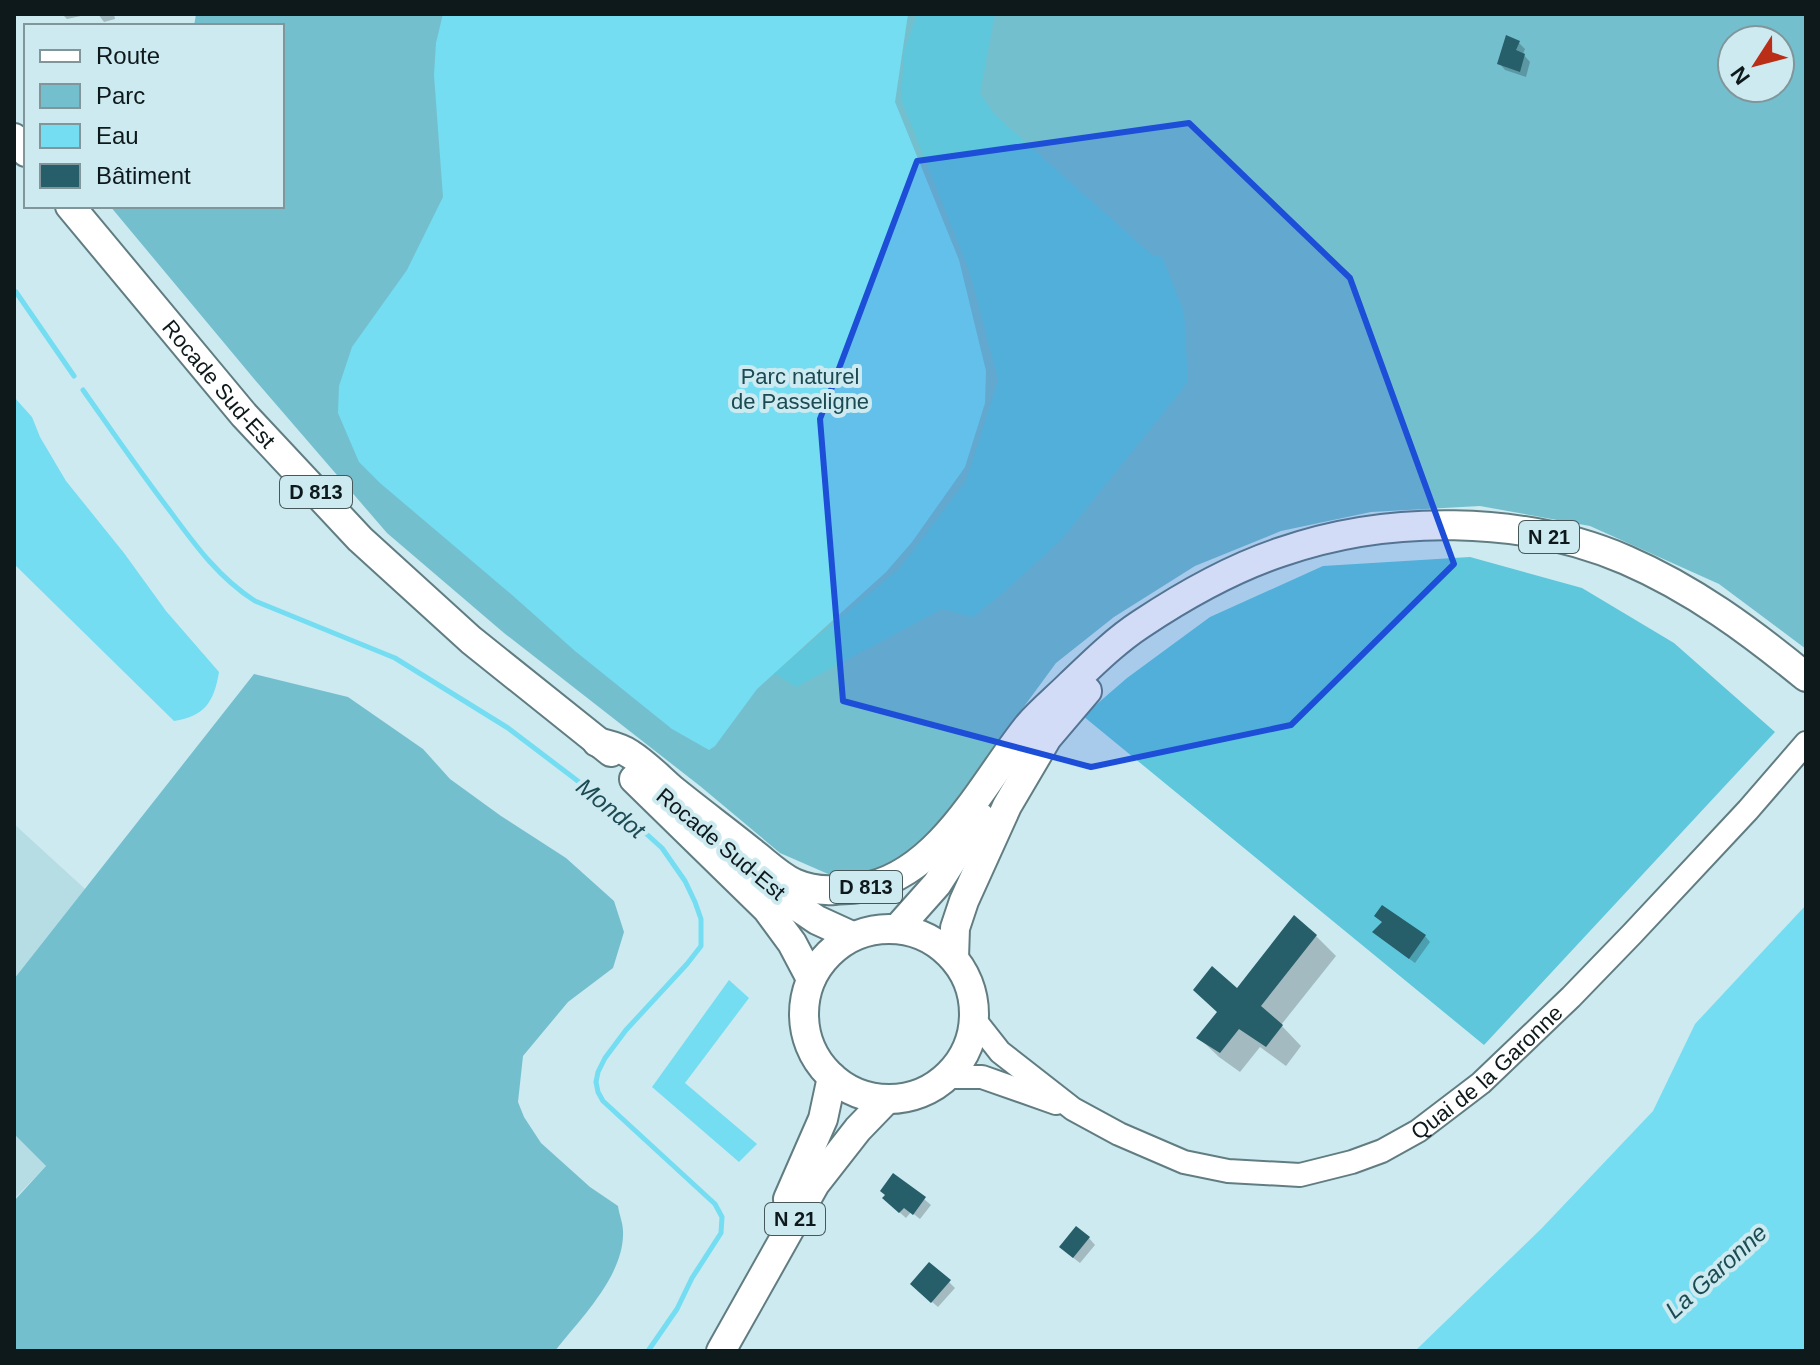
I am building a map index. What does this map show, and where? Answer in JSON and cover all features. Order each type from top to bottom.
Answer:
[{"type":"main road","name":"Rocade Sud-Est","points":[[72,208],[244,415],[360,539],[471,640],[617,756],[798,909],[852,936]]},
{"type":"main road","name":"N 21","points":[[897,929],[937,884],[1036,732],[1088,668],[1137,626],[1186,596],[1268,557],[1325,539],[1418,525],[1483,527],[1516,530],[1597,550],[1625,560],[1711,605],[1756,636],[1792,670],[1806,690]]},
{"type":"main road","name":"N 21","points":[[954,958],[955,928],[964,901],[1007,806],[1047,738],[1092,685],[1137,646],[1218,594],[1250,577],[1317,551],[1403,537],[1469,535],[1508,538],[1578,553],[1610,564],[1696,607],[1792,670]]},
{"type":"main road","name":"D 813","points":[[597,742],[629,753],[790,881],[814,890],[830,891],[872,886],[927,857],[971,805],[1030,724],[1088,668]]},
{"type":"main road","name":"Rocade Sud-Est","points":[[597,742],[767,909],[792,943],[811,979]]},
{"type":"main road","points":[[874,929],[897,929],[919,934],[938,944],[954,958],[966,977],[973,997],[974,1019],[970,1041],[960,1061],[946,1077],[909,1097],[887,1099],[867,1096],[832,1077],[815,1056],[806,1031],[804,1005],[811,979],[828,954],[852,936],[874,929]]},
{"type":"main road","name":"N 21","points":[[707,1351],[797,1183],[823,1119],[832,1077]]},
{"type":"main road","name":"N 21","points":[[721,1351],[815,1184],[858,1129],[887,1099]]},
{"type":"street","name":"Quai de la Garonne","points":[[946,1077],[982,1077],[1073,1109],[1119,1134],[1184,1162],[1228,1171],[1300,1175],[1382,1151],[1418,1131],[1453,1105],[1516,1050],[1664,900],[1806,743]]},
{"type":"street","name":"Quai de la Garonne","points":[[974,1019],[1000,1052],[1073,1109]]},
{"type":"highlighted area","points":[[1189,123],[1350,278],[1454,564],[1291,725],[1091,767],[843,701],[820,419],[917,161]]},
{"type":"shaded area","points":[[917,14],[995,14],[980,93],[995,115],[1152,255],[1162,257],[1184,312],[1188,382],[1062,539],[973,617],[942,609],[796,687],[774,673],[899,569],[966,481],[998,380],[970,273],[901,99],[904,52]]},
{"type":"shaded area","points":[[1470,557],[1582,588],[1674,643],[1775,732],[1484,1045],[1083,716],[1127,678],[1210,617],[1323,566]]},
{"type":"shaded area","points":[[14,824],[85,889],[14,979]]},
{"type":"shaded area","points":[[14,1134],[46,1166],[14,1199]]},
{"type":"green space","name":"Parc naturel de Passeligne","points":[[196,14],[1806,14],[1806,649],[1719,584],[1590,526],[1480,506],[1371,512],[1281,531],[1195,566],[1114,617],[1056,663],[929,836],[889,872],[835,877],[780,853],[700,786],[504,633],[387,533],[112,208],[284,208],[284,24],[194,24]]},
{"type":"green space","points":[[254,674],[348,697],[423,749],[450,779],[566,858],[614,901],[624,932],[613,968],[568,1002],[523,1056],[518,1102],[524,1117],[541,1143],[590,1187],[618,1206],[623,1228],[622,1247],[609,1280],[555,1351],[14,1351],[14,1201],[46,1166],[14,1134],[14,979]]},
{"type":"water","points":[[443,14],[908,14],[895,102],[959,260],[986,371],[985,403],[965,467],[912,542],[886,572],[757,689],[709,750],[672,729],[575,651],[380,483],[359,462],[338,413],[339,386],[352,347],[407,270],[443,197],[434,75],[436,43]]},
{"type":"water","points":[[14,397],[32,417],[66,481],[166,611],[219,672],[211,699],[201,711],[174,721],[14,564]]},
{"type":"water","name":"La Garonne","points":[[1806,905],[1806,1351],[1415,1351],[1542,1228],[1653,1111],[1695,1024]]},
{"type":"water","points":[[729,980],[749,998],[685,1083],[757,1144],[739,1162],[652,1087]]},
{"type":"building","points":[[1506,35],[1520,41],[1516,50],[1525,54],[1520,72],[1497,64]]},
{"type":"building","points":[[1382,905],[1426,935],[1409,959],[1372,932],[1382,922],[1374,916]]},
{"type":"building","points":[[1294,915],[1317,935],[1261,1006],[1283,1025],[1266,1047],[1239,1029],[1220,1053],[1196,1038],[1217,1012],[1193,990],[1212,966],[1237,988]]},
{"type":"building","points":[[893,1173],[926,1197],[913,1215],[904,1208],[899,1213],[882,1198],[885,1195],[880,1191]]},
{"type":"building","points":[[1076,1226],[1090,1237],[1073,1258],[1059,1247]]},
{"type":"building","points":[[929,1262],[951,1280],[931,1303],[910,1284]]},
{"type":"waterway","points":[[16,292],[74,376]]},
{"type":"waterway","name":"Mondot","points":[[83,390],[189,536],[208,560],[242,592],[255,601],[395,658],[508,728],[641,829],[662,848],[685,881],[701,919],[701,946],[626,1030],[605,1058],[596,1082],[603,1101],[715,1204],[722,1217],[721,1233],[692,1278],[677,1309],[648,1351]]}]
